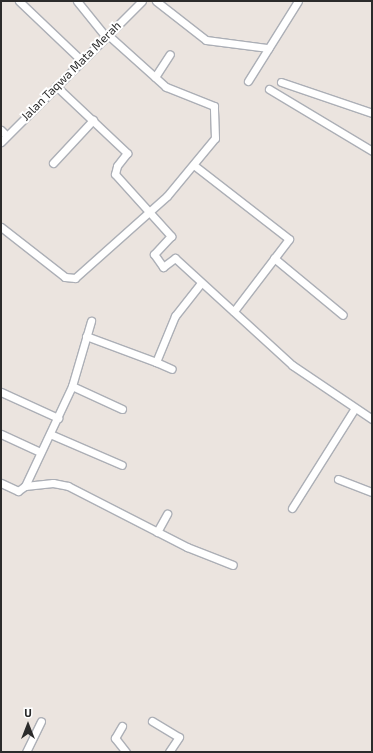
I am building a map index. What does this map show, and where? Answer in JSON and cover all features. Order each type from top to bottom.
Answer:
[{"type":"street","points":[[19,1],[82,61]]},
{"type":"street","points":[[1,227],[73,279],[149,212],[196,166],[215,138],[215,107],[179,95],[155,77],[107,36],[77,1]]},
{"type":"street","points":[[156,1],[206,40],[268,48]]},
{"type":"street","points":[[248,81],[298,1]]},
{"type":"street","name":"Jalan Taqwa Mata Merah","points":[[1,142],[139,2]]},
{"type":"street","points":[[155,77],[170,54]]},
{"type":"street","points":[[281,82],[372,113]]},
{"type":"street","points":[[56,86],[127,153],[117,166],[116,174],[171,236],[154,254],[163,267],[175,258],[201,284],[234,311],[292,365],[372,420]]},
{"type":"street","points":[[269,89],[372,151]]},
{"type":"street","points":[[53,163],[93,120]]},
{"type":"street","points":[[1,130],[7,136]]},
{"type":"street","points":[[196,166],[288,238],[234,311]]},
{"type":"street","points":[[274,258],[343,315]]},
{"type":"street","points":[[156,362],[175,316],[201,284]]},
{"type":"street","points":[[25,486],[72,386],[86,336],[92,321]]},
{"type":"street","points":[[86,336],[172,369]]},
{"type":"street","points":[[72,386],[122,409]]},
{"type":"street","points":[[1,392],[58,418]]},
{"type":"street","points":[[292,508],[354,407]]},
{"type":"street","points":[[1,434],[40,452]]},
{"type":"street","points":[[50,434],[122,465]]},
{"type":"street","points":[[338,479],[372,492]]},
{"type":"street","points":[[1,483],[18,491],[25,486],[53,483],[68,486],[157,532],[233,565]]},
{"type":"street","points":[[157,532],[167,514]]},
{"type":"street","points":[[26,752],[41,721]]},
{"type":"street","points":[[152,721],[177,734],[179,740],[169,752]]},
{"type":"street","points":[[122,726],[116,738],[126,752]]}]
